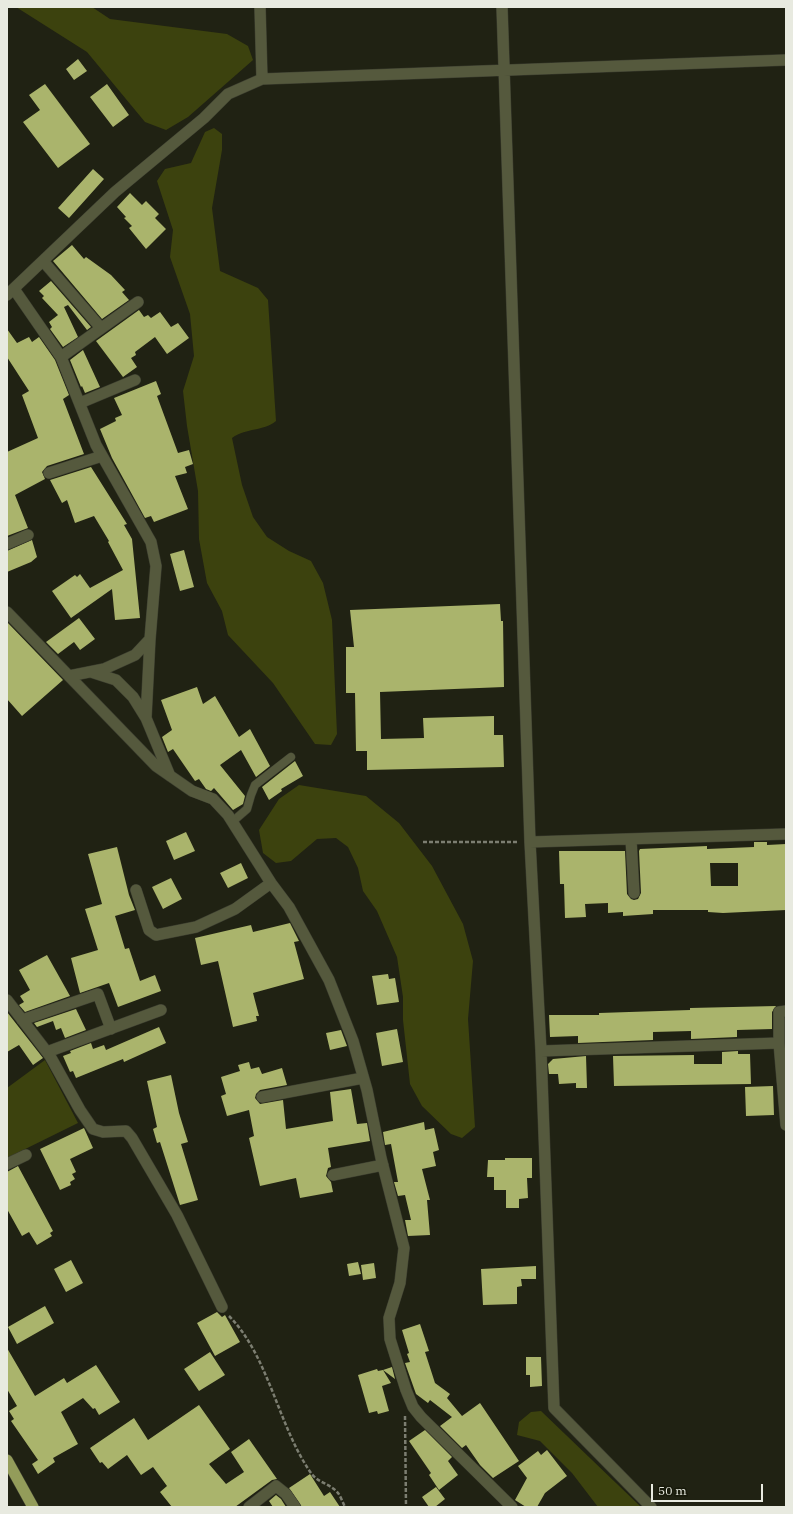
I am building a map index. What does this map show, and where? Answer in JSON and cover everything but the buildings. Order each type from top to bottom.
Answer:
[{"type":"highway","points":[[7,1460],[33,1507]]},
{"type":"street","points":[[260,7],[262,78]]},
{"type":"street","points":[[502,7],[530,842],[554,1408],[652,1507]]},
{"type":"street","points":[[146,718],[156,566],[152,542],[102,456],[61,357],[10,292],[115,192],[204,118],[228,94],[262,78],[786,60]]},
{"type":"street","points":[[43,261],[101,328]]},
{"type":"street","points":[[61,357],[138,302]]},
{"type":"street","points":[[80,403],[135,380]]},
{"type":"street","points":[[49,473],[102,456]]},
{"type":"street","points":[[7,544],[28,535]]},
{"type":"street","points":[[7,612],[156,766],[192,791],[212,799],[232,822],[271,883],[289,907],[329,980],[353,1041],[363,1078],[404,1248],[400,1283],[389,1318],[390,1339],[406,1390],[413,1407],[512,1507]]},
{"type":"street","points":[[69,676],[104,669],[134,655],[150,639]]},
{"type":"street","points":[[90,672],[116,680],[133,697],[146,718],[170,776]]},
{"type":"street","points":[[530,842],[786,834]]},
{"type":"street","points":[[631,839],[634,893]]},
{"type":"street","points":[[136,890],[149,930],[156,935],[202,924],[235,909],[271,883]]},
{"type":"street","points":[[22,1020],[98,994],[111,1029]]},
{"type":"street","points":[[7,1000],[47,1052],[80,1110],[93,1129],[103,1132],[126,1131],[132,1138],[177,1215],[222,1307]]},
{"type":"street","points":[[47,1052],[161,1010]]},
{"type":"street","points":[[786,1011],[778,1012],[779,1043],[786,1124]]},
{"type":"street","points":[[540,1051],[779,1043]]},
{"type":"street","points":[[262,1097],[363,1078]]},
{"type":"street","points":[[7,1164],[26,1155]]},
{"type":"street","points":[[333,1175],[383,1165]]},
{"type":"street","points":[[250,1507],[276,1486],[286,1494],[295,1507]]},
{"type":"lane","points":[[232,822],[247,809],[255,785],[291,757]]},
{"type":"path","points":[[422,842],[530,842]]},
{"type":"path","points":[[222,1307],[238,1324],[251,1344],[298,1452],[318,1480],[338,1494],[344,1507]]},
{"type":"path","points":[[406,1507],[404,1417],[413,1407]]},
{"type":"green space","points":[[16,7],[92,7],[110,19],[227,34],[248,46],[253,60],[188,117],[166,130],[145,122],[87,52]]},
{"type":"green space","points":[[214,128],[222,134],[222,150],[212,208],[220,271],[258,288],[268,300],[276,421],[265,427],[244,432],[232,438],[242,485],[253,517],[267,537],[289,551],[311,561],[323,583],[332,620],[337,734],[331,745],[315,744],[273,683],[228,635],[222,611],[207,583],[199,539],[198,491],[187,426],[183,391],[194,356],[190,314],[170,257],[173,230],[157,181],[165,169],[191,163],[205,132]]},
{"type":"green space","points":[[299,785],[366,796],[399,823],[432,866],[463,924],[473,961],[468,1019],[475,1127],[462,1138],[451,1134],[422,1106],[410,1084],[403,1020],[403,997],[397,957],[377,911],[363,891],[358,868],[348,847],[336,838],[317,839],[291,861],[276,863],[263,853],[259,830],[279,799]]},
{"type":"green space","points":[[45,1060],[78,1123],[7,1158],[7,1088]]},
{"type":"green space","points":[[541,1411],[641,1507],[598,1507],[572,1473],[540,1441],[517,1435],[519,1422],[531,1412]]}]
